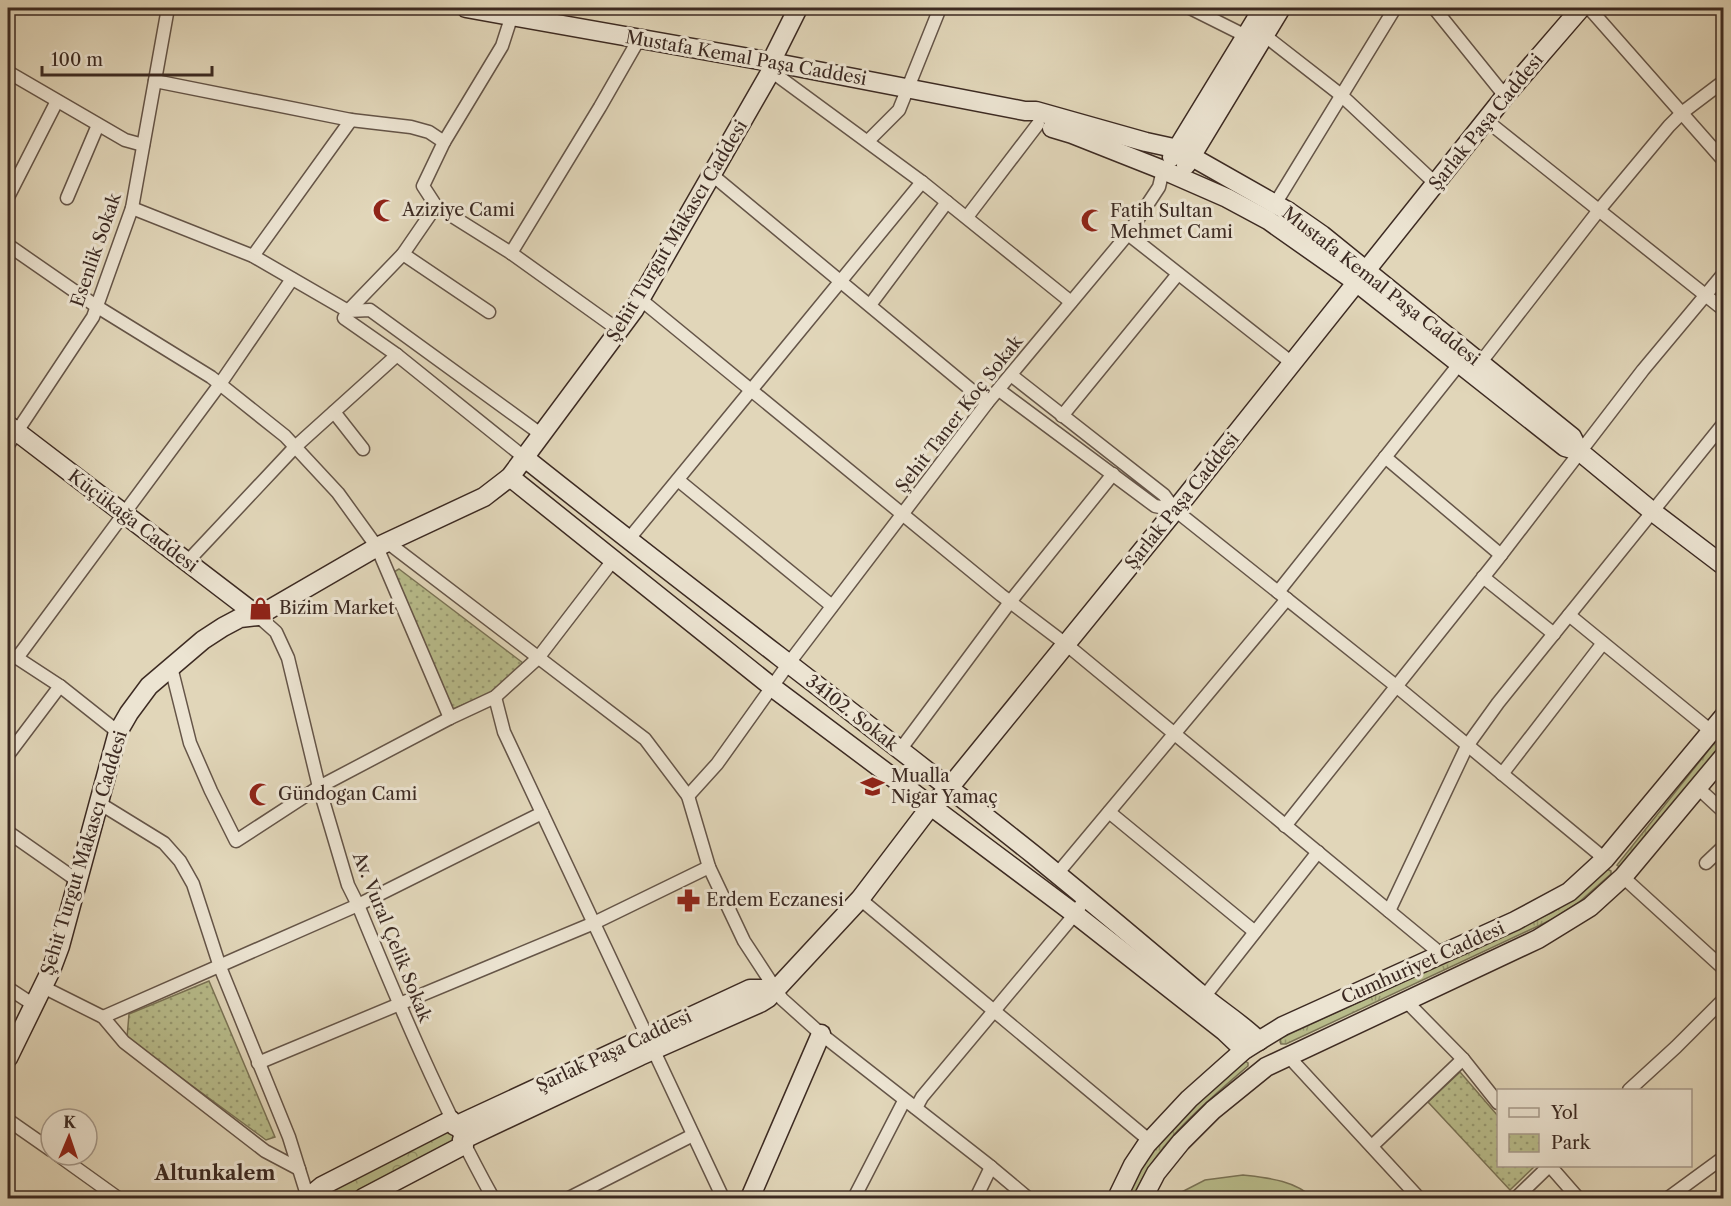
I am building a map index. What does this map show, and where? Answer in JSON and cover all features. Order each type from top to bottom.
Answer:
[{"type":"street","name":"Esenlik Sokak","points":[[11,434],[93,317],[132,208],[168,8]]},
{"type":"street","name":"Mustafa Kemal Paşa Caddesi","points":[[466,8],[639,39],[771,67],[909,88],[1031,118],[1072,134],[1167,178],[1227,198],[1361,276],[1481,362],[1572,437],[1579,451]]},
{"type":"street","name":"Şehit Turgut Makascı Caddesi","points":[[8,1058],[43,987],[60,946],[118,732],[137,700],[171,667],[223,627],[240,618],[258,616],[382,545],[475,502],[510,477],[620,331],[640,299],[771,67],[798,8]]},
{"type":"street","points":[[868,141],[899,110],[940,8]]},
{"type":"street","points":[[1190,8],[1255,35],[1341,95],[1436,183]]},
{"type":"street","points":[[1255,35],[1263,8]]},
{"type":"street","points":[[1167,178],[1255,35],[1281,8]]},
{"type":"street","points":[[1275,204],[1395,8]]},
{"type":"street","points":[[1434,8],[1505,96]]},
{"type":"street","name":"Şarlak Paşa Caddesi","points":[[314,1198],[316,1191],[322,1186],[458,1133],[650,1043],[750,988],[776,988],[860,899],[930,807],[949,788],[1067,645],[1505,96],[1581,8]]},
{"type":"street","points":[[1588,8],[1683,112],[1724,161]]},
{"type":"street","points":[[512,15],[502,46],[444,142],[423,186],[436,206],[511,253],[620,331]]},
{"type":"street","points":[[511,253],[639,39]]},
{"type":"street","points":[[771,67],[967,217],[1071,302]]},
{"type":"street","points":[[8,72],[125,140],[143,145]]},
{"type":"street","points":[[155,81],[351,120],[411,127],[429,132],[444,142]]},
{"type":"street","points":[[1481,362],[1599,210],[1683,112],[1724,81]]},
{"type":"street","points":[[8,197],[57,101]]},
{"type":"street","name":"Mustafa Kemal Paşa Caddesi","points":[[1031,118],[1036,111],[1185,152],[1275,204],[1322,235],[1361,276],[1460,363],[1565,447],[1579,451],[1653,512],[1724,566]]},
{"type":"street","points":[[967,217],[1031,118]]},
{"type":"street","points":[[253,256],[351,120]]},
{"type":"street","points":[[1487,121],[1724,310]]},
{"type":"street","points":[[67,198],[98,124]]},
{"type":"street","points":[[711,174],[987,403]]},
{"type":"street","name":"Şehit Taner Koç Sokak","points":[[688,796],[717,764],[789,663],[987,403],[1128,234],[1167,178]]},
{"type":"street","points":[[628,540],[922,182]]},
{"type":"street","points":[[870,305],[947,202]]},
{"type":"street","points":[[436,206],[403,254],[348,311],[344,318],[398,355],[525,458]]},
{"type":"street","points":[[132,208],[253,256],[348,311],[370,310],[542,435]]},
{"type":"street","points":[[1128,234],[1292,363]]},
{"type":"street","points":[[8,245],[96,306],[220,384],[285,436],[382,545],[645,739],[688,796],[709,867],[744,941],[786,1004],[904,1101],[916,1108],[1028,1198]]},
{"type":"street","points":[[403,254],[489,312]]},
{"type":"street","points":[[1285,826],[1501,555],[1579,451],[1724,273]]},
{"type":"street","points":[[1062,416],[1178,274]]},
{"type":"street","points":[[118,732],[60,686],[12,655],[123,514],[220,384],[292,279]]},
{"type":"street","points":[[640,299],[1010,602],[1067,645],[1435,949],[1440,956]]},
{"type":"street","points":[[187,562],[295,447],[398,355]]},
{"type":"street","points":[[1057,874],[1174,734],[1283,596],[1385,457],[1460,363]]},
{"type":"street","points":[[1011,375],[1164,495],[1175,510],[1396,686],[1502,774],[1605,860],[1724,969]]},
{"type":"street","points":[[999,390],[1155,506],[1175,510]]},
{"type":"street","points":[[334,412],[363,449]]},
{"type":"street","points":[[1389,911],[1467,746],[1498,703],[1724,423]]},
{"type":"street","name":"Küçükağa Caddesi","points":[[11,434],[123,514],[258,616]]},
{"type":"street","points":[[1385,457],[1501,555]]},
{"type":"street","name":"34102. Sokak","points":[[525,458],[1086,897],[1204,997],[1245,1027],[1252,1045]]},
{"type":"street","points":[[900,750],[1010,602],[1113,474]]},
{"type":"street","name":"34102. Sokak","points":[[510,477],[772,687],[1075,914],[1224,1031],[1252,1045]]},
{"type":"street","points":[[678,480],[832,606]]},
{"type":"street","points":[[382,545],[450,718]]},
{"type":"street","points":[[171,667],[190,743],[236,841],[319,787],[495,697],[538,658],[614,559]]},
{"type":"street","points":[[1483,577],[1554,634]]},
{"type":"street","points":[[1569,615],[1711,731]]},
{"type":"street","name":"Av. Vural Çelik Sokak","points":[[258,616],[276,632],[288,658],[319,787],[348,885],[458,1133],[493,1198]]},
{"type":"street","points":[[1502,774],[1603,644]]},
{"type":"street","points":[[8,755],[60,686]]},
{"type":"street","points":[[495,697],[504,732],[723,1198]]},
{"type":"street","name":"Cumhuriyet Caddesi","points":[[1118,1198],[1133,1165],[1150,1141],[1189,1099],[1252,1045],[1283,1026],[1440,956],[1557,900],[1605,860],[1724,716]]},
{"type":"street","name":"Cumhuriyet Caddesi","points":[[1143,1198],[1156,1173],[1192,1130],[1244,1083],[1281,1060],[1560,926],[1590,907],[1623,877],[1724,756]]},
{"type":"street","points":[[1698,788],[1724,812]]},
{"type":"street","points":[[99,803],[164,843],[180,861],[193,884],[220,967],[290,1137],[308,1198]]},
{"type":"street","points":[[1109,812],[1254,932]]},
{"type":"street","points":[[103,1017],[358,905],[542,813]]},
{"type":"street","points":[[8,832],[78,881]]},
{"type":"street","points":[[1706,863],[1724,846]]},
{"type":"street","points":[[1204,997],[1317,852]]},
{"type":"street","points":[[258,1063],[594,923],[709,867]]},
{"type":"street","points":[[916,1108],[922,1097],[1075,914],[1086,897]]},
{"type":"street","points":[[860,899],[1150,1141]]},
{"type":"street","points":[[43,987],[103,1017],[124,1042],[265,1151],[299,1169]]},
{"type":"street","points":[[8,988],[34,1005]]},
{"type":"street","points":[[1630,1089],[1724,999]]},
{"type":"street","points":[[1406,1001],[1462,1059],[1497,1101]]},
{"type":"street","points":[[750,1198],[821,1034]]},
{"type":"street","points":[[1252,1045],[1281,1060],[1372,1146],[1419,1198]]},
{"type":"street","points":[[1372,1146],[1462,1059]]},
{"type":"street","points":[[854,1198],[904,1101]]},
{"type":"street","points":[[8,1120],[39,1142]]},
{"type":"street","name":"Şarlak Paşa Caddesi","points":[[363,1198],[458,1133]]},
{"type":"street","points":[[569,1198],[693,1135]]},
{"type":"street","points":[[1668,1198],[1724,1157]]},
{"type":"street","points":[[75,1167],[118,1198]]},
{"type":"street","points":[[976,1198],[991,1167]]},
{"type":"street","points":[[1516,1198],[1549,1167]]},
{"type":"street","points":[[1551,1167],[1578,1198]]},
{"type":"green space","points":[[399,569],[523,663],[493,692],[453,709],[392,573]]},
{"type":"green space","points":[[1723,732],[1723,744],[1628,864],[1621,868],[1617,865]]},
{"type":"green space","points":[[1607,869],[1611,871],[1611,874],[1578,903],[1553,919],[1286,1044],[1281,1044],[1281,1038],[1553,912],[1581,893]]},
{"type":"green space","points":[[209,981],[275,1137],[266,1140],[127,1038],[129,1014]]},
{"type":"green space","points":[[1245,1061],[1248,1066],[1198,1110],[1167,1143],[1142,1178],[1133,1198],[1125,1198],[1142,1162],[1188,1111]]},
{"type":"green space","points":[[1460,1072],[1497,1115],[1497,1167],[1534,1167],[1510,1190],[1428,1102]]},
{"type":"green space","points":[[440,1131],[451,1131],[455,1138],[454,1146],[351,1198],[329,1198],[328,1191]]},
{"type":"green space","points":[[1243,1175],[1289,1184],[1298,1187],[1313,1198],[1170,1198],[1205,1180]]},
{"type":"place","name":"Aziziye Cami","points":[[384,210]]},
{"type":"place","name":"Fatih Sultan Mehmet Cami","points":[[1092,221]]},
{"type":"place","name":"Bizim Market","points":[[261,608]]},
{"type":"place","name":"Mualla Nigar Yamaç","points":[[873,786]]},
{"type":"place","name":"Gündogan Cami","points":[[260,794]]},
{"type":"place","name":"Erdem Eczanesi","points":[[688,900]]},
{"type":"district","name":"Altunkalem","points":[[215,1173]]}]
